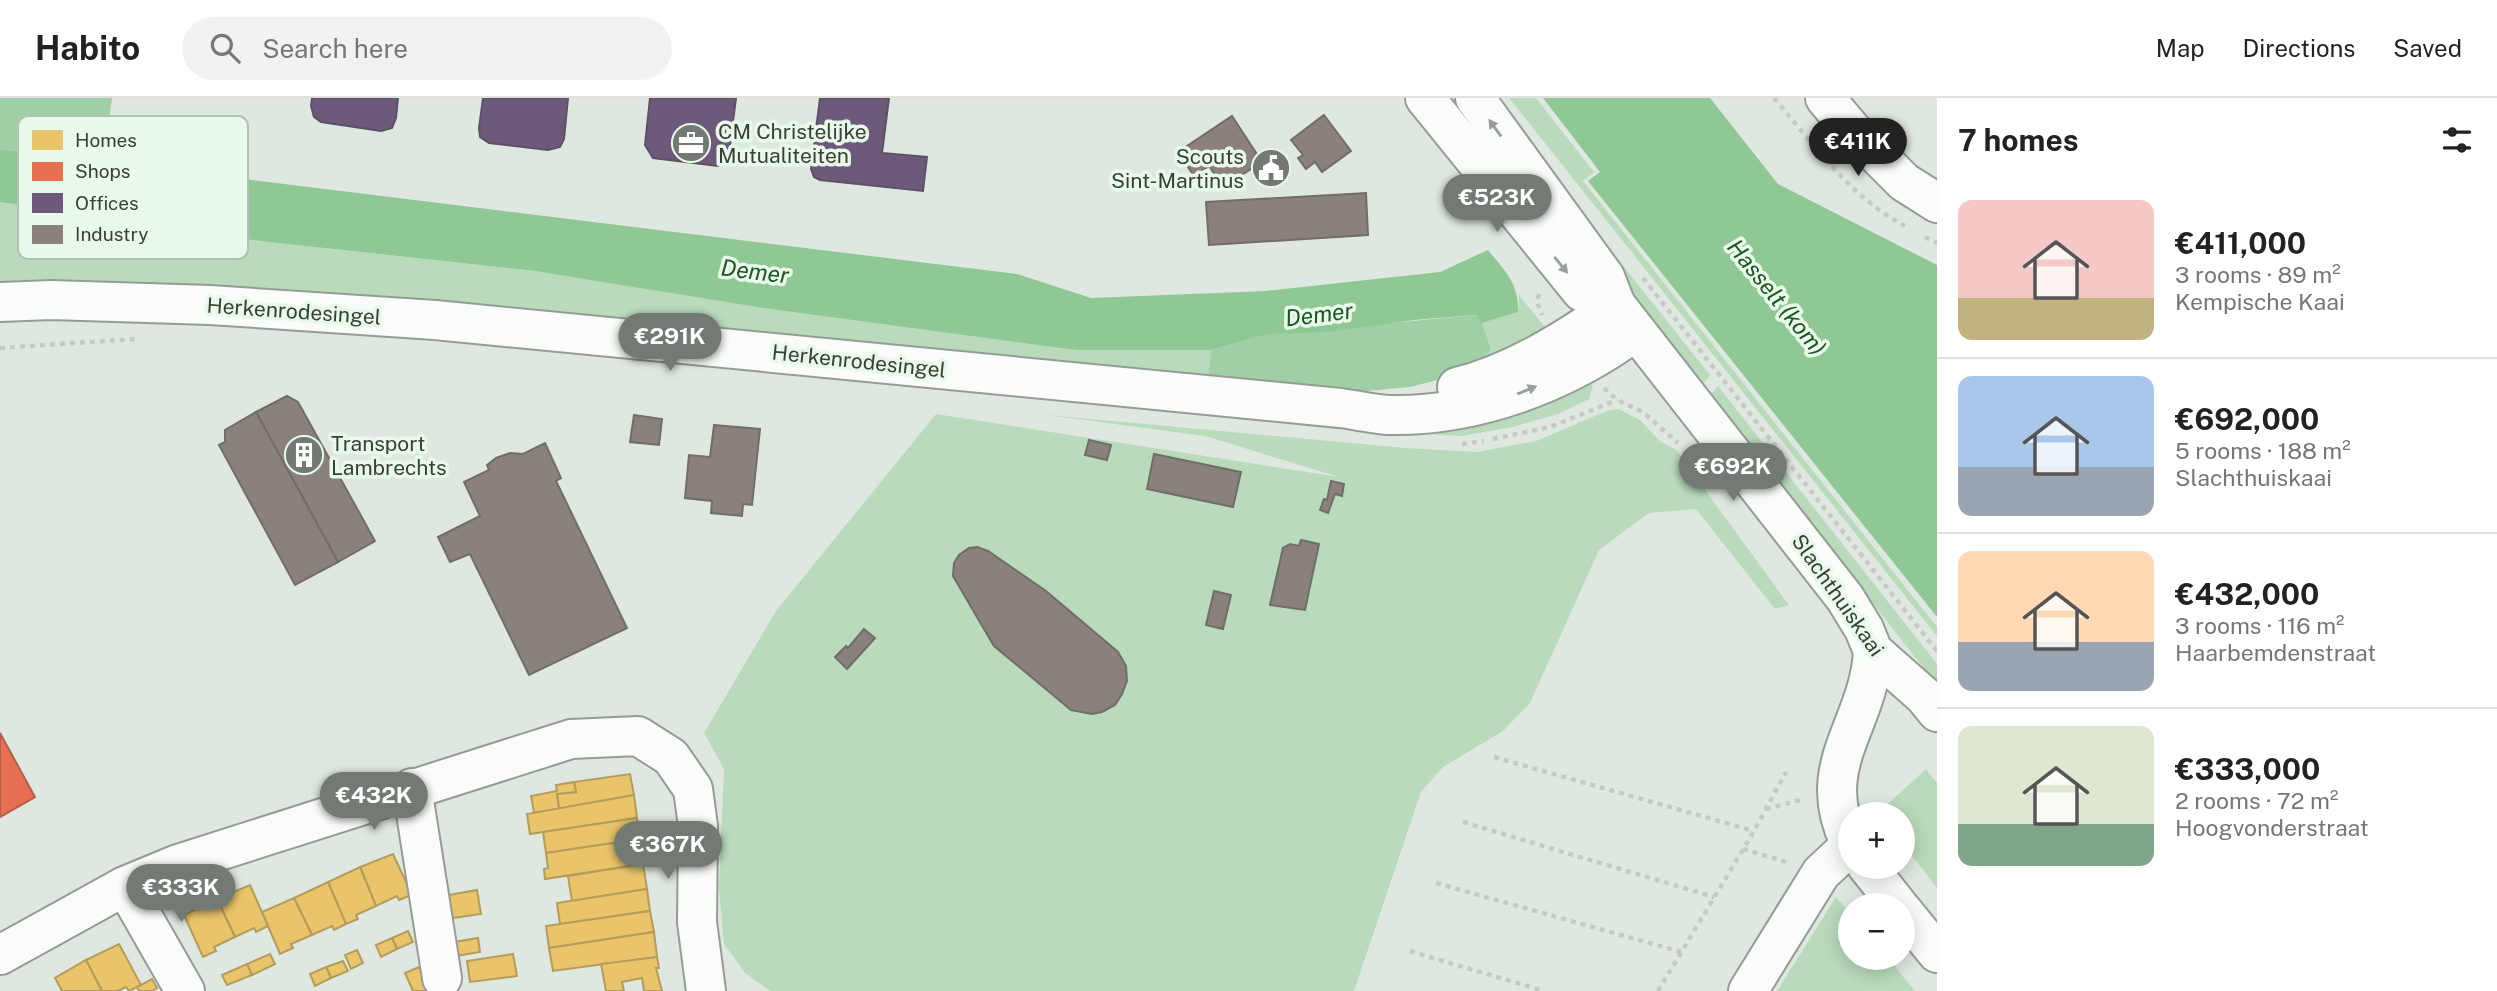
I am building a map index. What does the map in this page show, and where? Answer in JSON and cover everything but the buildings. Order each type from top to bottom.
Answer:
[{"type":"street","points":[[1425,98],[1582,292],[1626,318]]},
{"type":"street","name":"Slachthuiskaai","points":[[1475,98],[1605,277],[1626,318],[1845,598],[1864,629],[1873,651],[1924,696],[1937,712]]},
{"type":"street","points":[[1825,98],[1852,130],[1904,182],[1937,203]]},
{"type":"street","name":"Herkenrodesingel","points":[[0,302],[51,300],[210,305],[435,320],[1340,408],[1414,397],[1461,386],[1502,371],[1591,323],[1626,318]]},
{"type":"street","points":[[1838,810],[1835,793],[1838,772],[1871,674],[1873,651]]},
{"type":"street","points":[[0,955],[125,886],[178,864],[571,738],[638,736],[671,757],[694,789],[698,826],[697,922],[706,991]]},
{"type":"street","points":[[412,788],[442,978]]},
{"type":"street","points":[[1748,991],[1821,873],[1838,857]]},
{"type":"street","points":[[1877,879],[1888,893]]},
{"type":"street","points":[[125,886],[185,991]]},
{"type":"street","points":[[1915,926],[1937,953]]},
{"type":"path","points":[[1721,375],[1937,651]]},
{"type":"path","points":[[1616,400],[1643,412],[1660,427]]},
{"type":"path","points":[[1494,757],[1754,831]]},
{"type":"path","points":[[1658,991],[1754,831],[1786,772]]},
{"type":"path","points":[[1766,809],[1811,797]]},
{"type":"path","points":[[1463,822],[1714,897]]},
{"type":"path","points":[[1436,883],[1681,952]]},
{"type":"path","points":[[1410,951],[1544,991]]},
{"type":"shaded area","points":[[0,98],[112,98],[110,116],[18,116],[18,151],[0,149]]},
{"type":"shaded area","points":[[1483,98],[1499,110],[1710,375],[1703,384]]},
{"type":"shaded area","points":[[1509,98],[1536,98],[1594,172],[1583,181],[1937,627],[1937,636]]},
{"type":"shaded area","points":[[0,202],[18,205],[18,259],[248,259],[248,239],[535,271],[1076,350],[1211,350],[1208,377],[122,285],[0,282]]},
{"type":"shaded area","points":[[1519,295],[1547,330],[1477,370],[1491,349],[1482,323],[1518,312]]},
{"type":"shaded area","points":[[1477,315],[1491,349],[1477,370],[1410,387],[1367,391],[1208,377],[1211,350],[1269,334]]},
{"type":"shaded area","points":[[1583,383],[1593,385],[1589,399],[1558,414],[1513,427],[1461,436],[1328,428]]},
{"type":"shaded area","points":[[1718,386],[1937,664],[1937,685],[1710,396]]},
{"type":"shaded area","points":[[1619,409],[1640,420],[1660,441],[1676,450],[1789,605],[1775,609],[1696,509],[1649,513],[1599,550],[1530,703],[1503,731],[1443,767],[1421,792],[1354,991],[770,991],[745,973],[724,944],[719,889],[724,769],[704,733],[776,611],[936,414],[1339,477],[1205,436],[1047,415],[1406,448],[1477,452],[1536,441],[1609,410]]},
{"type":"shaded area","points":[[1926,769],[1937,783],[1937,888],[1915,860],[1915,802],[1890,802]]},
{"type":"shaded area","points":[[1836,897],[1838,970],[1898,970],[1915,991],[1777,991]]},
{"type":"water","name":"Hasselt (kom)","points":[[1543,98],[1710,98],[1778,184],[1937,265],[1937,617],[1588,181],[1600,172]]},
{"type":"water","points":[[0,149],[18,151],[18,205],[0,202]]},
{"type":"water","name":"Demer","points":[[248,179],[1017,274],[1091,298],[1266,291],[1440,272],[1488,250],[1513,285],[1518,312],[1482,323],[1476,315],[1414,320],[1328,332],[1269,334],[1211,350],[1076,350],[764,308],[535,271],[248,239]]},
{"type":"place","name":"CM Christelijke Mutualiteiten","points":[[691,143]]},
{"type":"place","name":"Scouts Sint-Martinus","points":[[1271,168]]},
{"type":"place","name":"Transport Lambrechts","points":[[304,455]]}]
